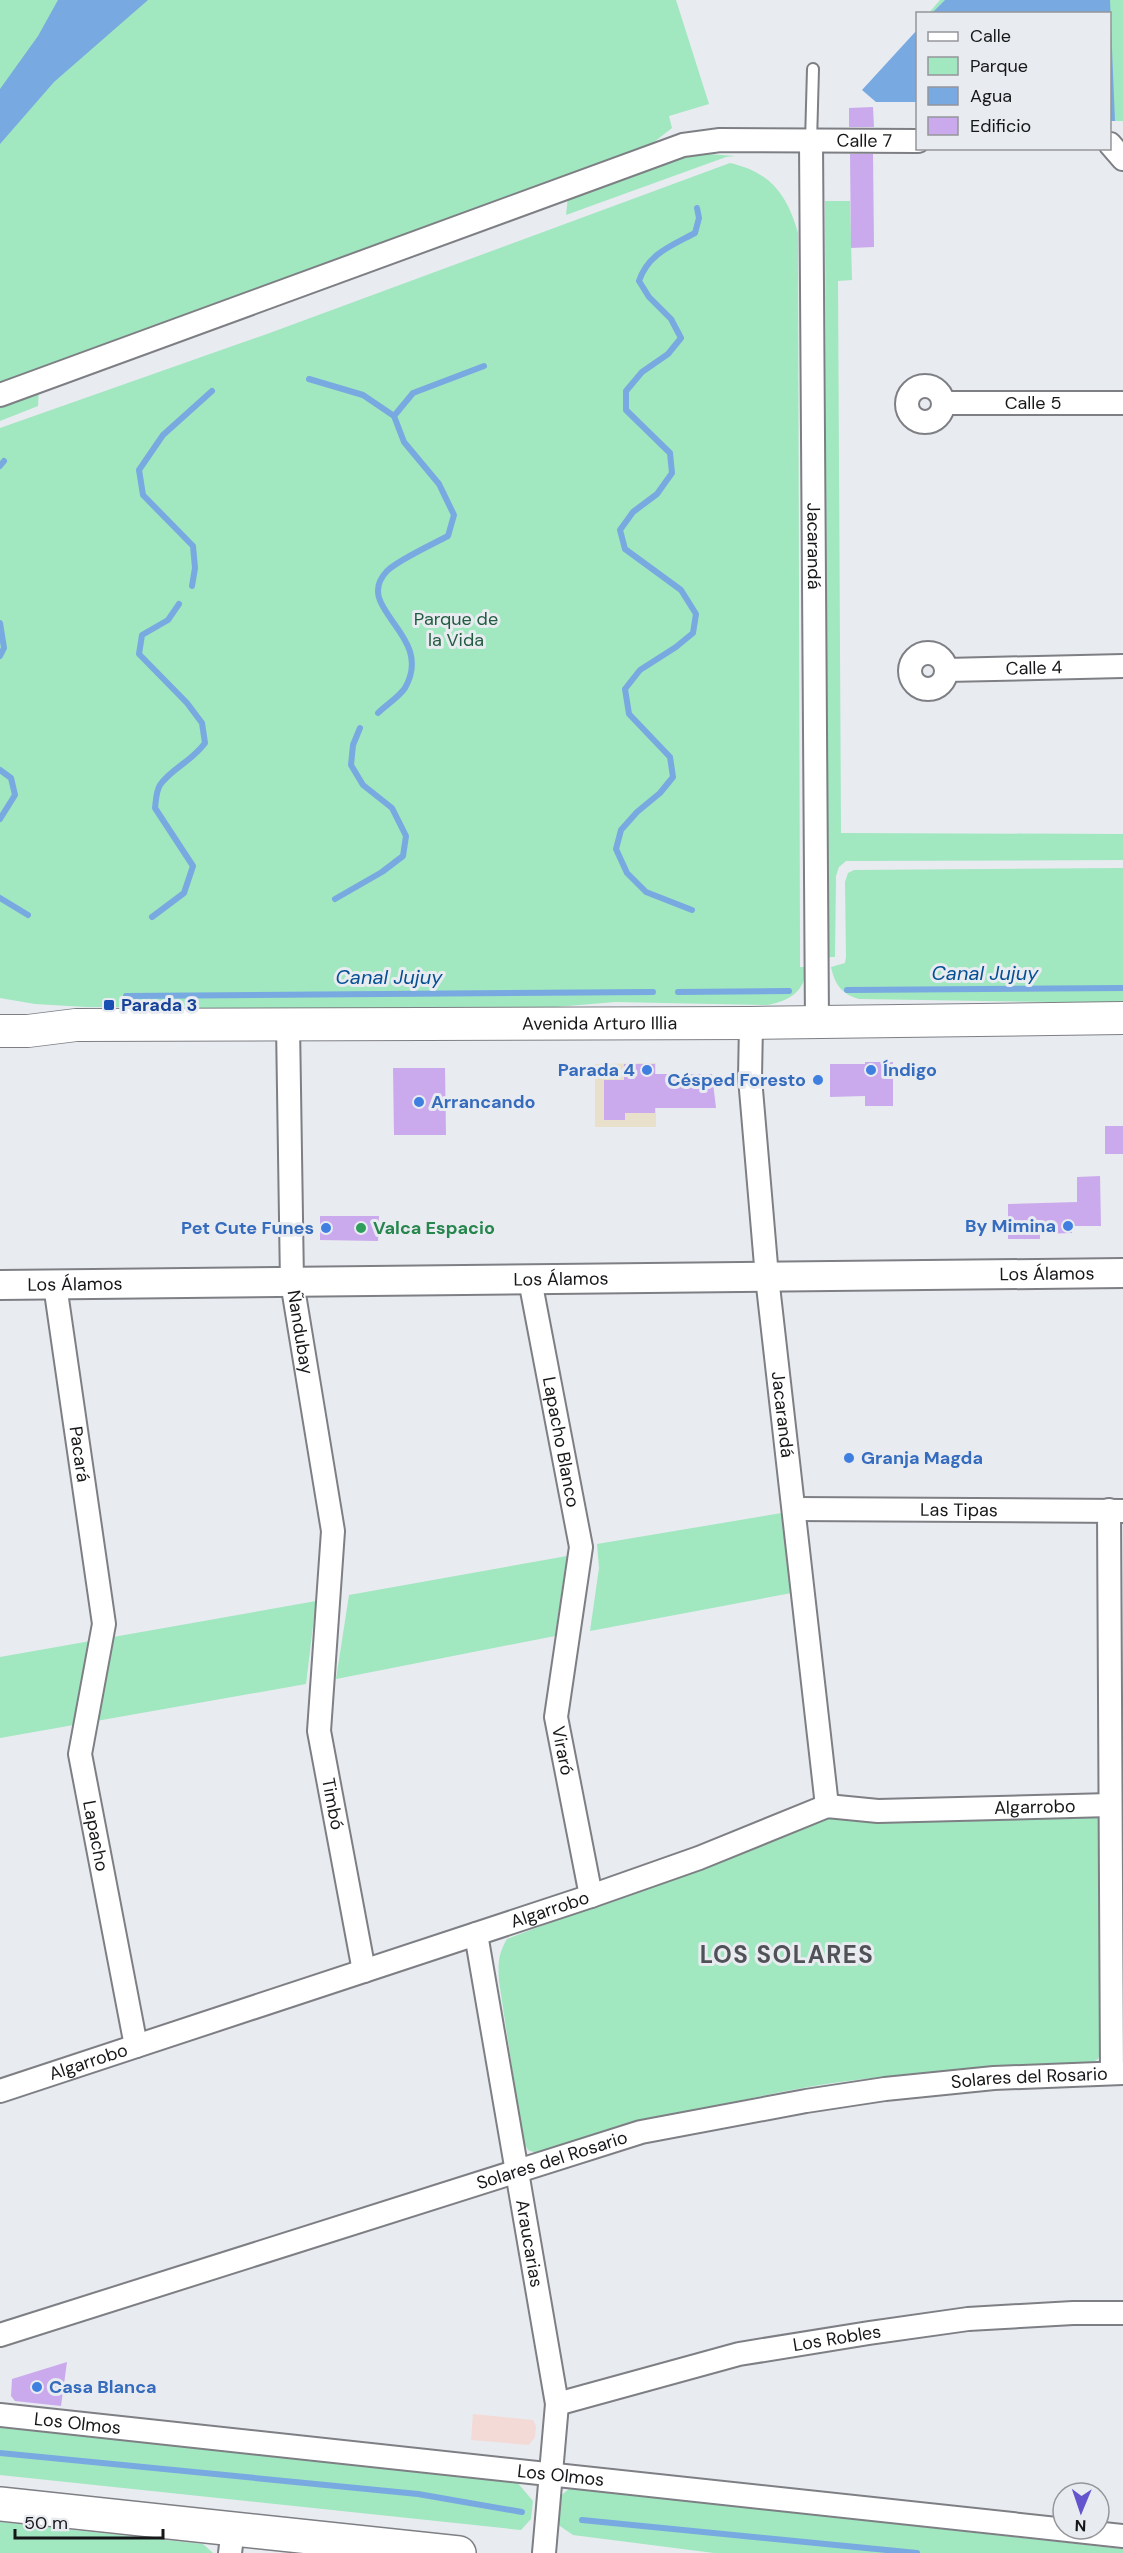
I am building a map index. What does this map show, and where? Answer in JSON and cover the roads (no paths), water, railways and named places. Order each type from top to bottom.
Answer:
[{"type":"main road","name":"Avenida Arturo Illia","points":[[0,1009],[76,1025]]},
{"type":"main road","name":"Avenida Arturo Illia","points":[[0,1030],[28,1031],[76,1025],[751,1023],[1123,1018]]},
{"type":"main road","points":[[0,2504],[232,2541],[459,2553]]},
{"type":"street","name":"Calle 7","points":[[0,395],[683,145],[720,140],[916,141]]},
{"type":"street","name":"Jacarandá","points":[[811,142],[817,1022]]},
{"type":"street","points":[[1111,143],[1123,159]]},
{"type":"street","name":"Calle 5","points":[[943,403],[1123,403]]},
{"type":"street","name":"Calle 4","points":[[946,670],[1123,666]]},
{"type":"street","name":"Jacarandá","points":[[751,1023],[750,1078],[767,1277],[827,1806]]},
{"type":"street","name":"Ñandubay","points":[[288,1024],[292,1282],[333,1531],[326,1636]]},
{"type":"street","name":"Los Álamos","points":[[0,1285],[1123,1273]]},
{"type":"street","name":"Lapacho Blanco","points":[[530,1280],[581,1547],[573,1604]]},
{"type":"street","name":"Pacará","points":[[55,1285],[104,1624]]},
{"type":"street","name":"Las Tipas","points":[[794,1509],[1116,1510]]},
{"type":"street","points":[[1116,1510],[1110,1805],[1117,2073]]},
{"type":"street","name":"Viraró","points":[[573,1604],[556,1717],[591,1896]]},
{"type":"street","name":"Lapacho","points":[[104,1624],[80,1754],[136,2046]]},
{"type":"street","name":"Timbó","points":[[326,1636],[319,1731],[364,1971]]},
{"type":"street","name":"Algarrobo","points":[[0,2091],[591,1896],[699,1858],[827,1806],[878,1810],[1110,1805]]},
{"type":"street","name":"Araucarias","points":[[476,1934],[557,2404],[544,2553]]},
{"type":"street","name":"Solares del Rosario","points":[[0,2336],[641,2132],[806,2101],[885,2089],[994,2078],[1117,2073]]},
{"type":"street","name":"Los Robles","points":[[557,2404],[739,2354],[869,2333],[968,2319],[1072,2313],[1123,2313]]},
{"type":"street","name":"Los Olmos","points":[[0,2415],[1123,2536]]},
{"type":"lane","name":"Jacarandá","points":[[811,142],[813,69]]},
{"type":"water","points":[[58,0],[148,0],[54,82],[0,144],[0,89],[38,36]]},
{"type":"water","points":[[945,0],[1110,0],[1110,12],[933,12]]},
{"type":"water","points":[[1111,24],[1115,121],[1111,121]]},
{"type":"water","points":[[916,31],[916,102],[876,102],[862,90]]},
{"type":"waterway","points":[[692,910],[646,892],[627,873],[616,849],[621,830],[637,812],[660,793],[673,777],[670,757],[629,714],[625,689],[640,670],[693,633],[696,614],[681,590],[625,549],[620,530],[633,512],[657,494],[672,473],[670,453],[626,410],[626,391],[642,372],[668,354],[681,338],[671,319],[649,297],[639,281],[654,257],[695,233],[699,218],[697,208]]},
{"type":"waterway","points":[[378,713],[405,688],[412,669],[410,652],[379,598],[379,585],[392,567],[448,536],[454,515],[439,484],[404,442],[394,416],[413,393],[484,366]]},
{"type":"waterway","points":[[309,379],[363,395],[394,416]]},
{"type":"waterway","points":[[192,586],[195,568],[193,546],[143,495],[139,470],[163,435],[212,391]]},
{"type":"waterway","points":[[0,466],[4,461]]},
{"type":"waterway","points":[[152,917],[184,893],[193,866],[155,808],[158,790],[165,779],[205,743],[202,723],[187,703],[139,654],[142,635],[168,620],[179,604]]},
{"type":"waterway","points":[[0,623],[4,648],[0,656]]},
{"type":"waterway","points":[[335,899],[382,872],[403,856],[406,836],[392,808],[363,785],[351,765],[353,745],[360,728]]},
{"type":"waterway","points":[[0,770],[11,778],[15,795],[0,819]]},
{"type":"waterway","points":[[0,898],[28,915]]},
{"type":"waterway","name":"Canal Jujuy","points":[[847,990],[1123,988]]},
{"type":"waterway","name":"Canal Jujuy","points":[[678,992],[789,991]]},
{"type":"waterway","name":"Canal Jujuy","points":[[126,996],[653,992]]},
{"type":"waterway","points":[[0,2453],[418,2494],[522,2512]]},
{"type":"waterway","points":[[582,2520],[917,2553]]},
{"type":"place","name":"Parada 3","points":[[109,1005]]},
{"type":"place","name":"Parada 4","points":[[647,1070]]},
{"type":"place","name":"Índigo","points":[[871,1070]]},
{"type":"place","name":"Césped Foresto","points":[[818,1080]]},
{"type":"place","name":"Arrancando","points":[[419,1102]]},
{"type":"place","name":"By Mimina","points":[[1068,1226]]},
{"type":"place","name":"Pet Cute Funes","points":[[326,1228]]},
{"type":"place","name":"Valca Espacio","points":[[361,1228]]},
{"type":"place","name":"Granja Magda","points":[[849,1458]]},
{"type":"place","name":"Casa Blanca","points":[[37,2387]]},
{"type":"district","name":"LOS SOLARES","points":[[787,1954]]},
{"type":"park label","name":"Parque de la Vida","points":[[456,629]]}]
